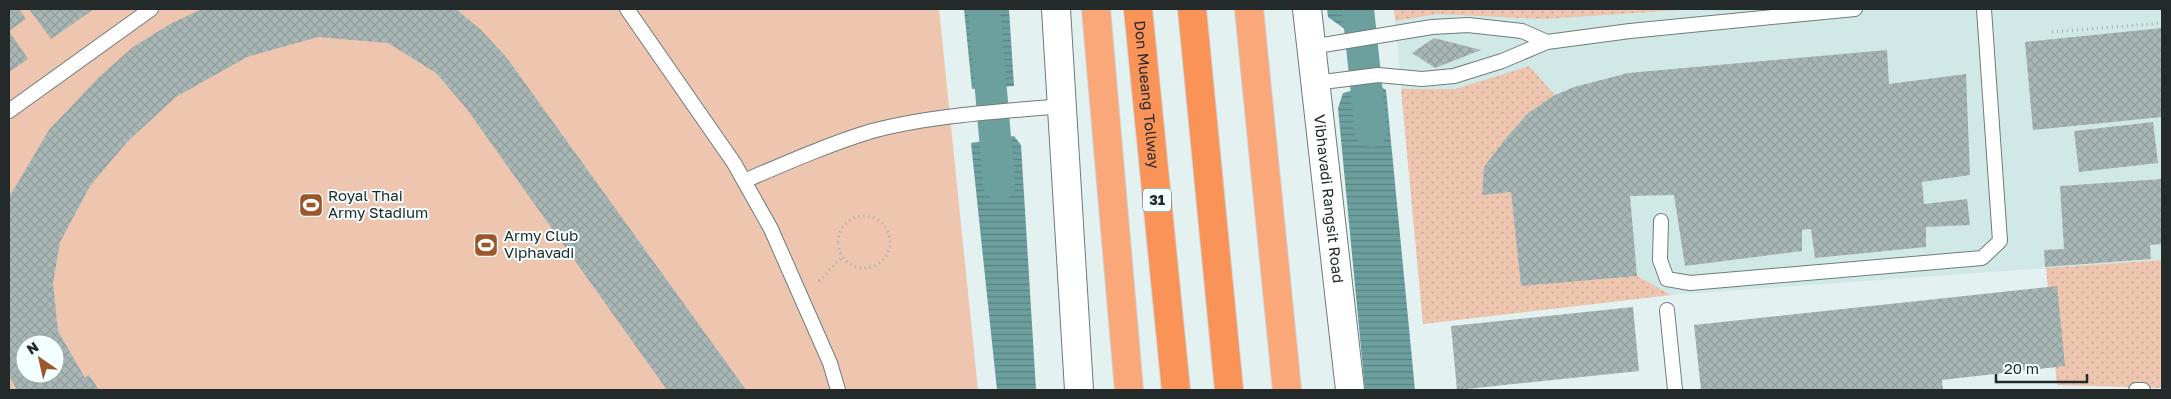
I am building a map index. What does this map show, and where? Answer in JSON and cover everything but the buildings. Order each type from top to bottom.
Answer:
[{"type":"highway","points":[[1096,9],[1128,389]]},
{"type":"highway","name":"Don Mueang Tollway","points":[[1138,9],[1176,390]]},
{"type":"highway","points":[[1192,9],[1228,390]]},
{"type":"highway","points":[[1249,9],[1287,390]]},
{"type":"main road","points":[[1056,9],[1079,390]]},
{"type":"main road","name":"Vibhavadi Rangsit Road","points":[[1307,9],[1350,390]]},
{"type":"lane","points":[[9,111],[150,9]]},
{"type":"lane","points":[[627,9],[734,163],[771,229],[830,363],[838,390]]},
{"type":"lane","points":[[1314,83],[1378,75],[1422,79],[1454,76],[1502,61],[1547,42],[1778,13],[1855,9]]},
{"type":"lane","points":[[1660,222],[1660,260],[1667,279],[1690,283],[1982,258],[2000,241],[1984,9]]},
{"type":"lane","points":[[1311,47],[1432,27],[1468,25],[1522,31],[1547,42]]},
{"type":"lane","points":[[744,181],[809,154],[872,132],[961,115],[1061,106]]},
{"type":"lane","points":[[1667,310],[1675,390]]},
{"type":"lane","points":[[2136,390],[2143,390]]},
{"type":"path","points":[[2052,32],[2162,23]]},
{"type":"path","points":[[867,217],[883,224],[890,240],[889,249],[880,263],[864,269],[856,267],[842,257],[837,242],[843,226],[850,220],[867,217]]},
{"type":"path","points":[[802,297],[842,257]]},
{"type":"shaded area","name":"Army Club Viphavadi","points":[[9,9],[939,9],[978,390],[9,390]]},
{"type":"shaded area","points":[[1394,9],[2162,9],[2162,260],[1642,297],[1423,324]]},
{"type":"shaded area","points":[[1394,9],[1696,9],[1544,19],[1438,14],[1395,21]]},
{"type":"shaded area","points":[[1529,66],[1555,95],[1528,113],[1484,167],[1482,195],[1511,192],[1521,285],[1637,276],[1671,295],[1423,324],[1401,89],[1455,89]]},
{"type":"shaded area","points":[[2162,260],[2162,388],[2057,385],[2046,268]]},
{"type":"water","points":[[964,9],[1009,9],[1014,86],[972,89]]},
{"type":"water","points":[[1327,9],[1353,9],[1350,33],[1328,17]]},
{"type":"water","points":[[1376,84],[1386,90],[1415,390],[1365,390],[1338,108],[1343,93]]},
{"type":"water","points":[[1014,136],[1021,145],[1036,390],[997,390],[971,143]]},
{"type":"waterway","points":[[984,9],[999,184]]},
{"type":"waterway","points":[[1358,9],[1371,131]]},
{"type":"place","name":"Royal Thai Army Stadium","points":[[311,205]]},
{"type":"place","name":"Army Club Viphavadi","points":[[486,245]]}]
